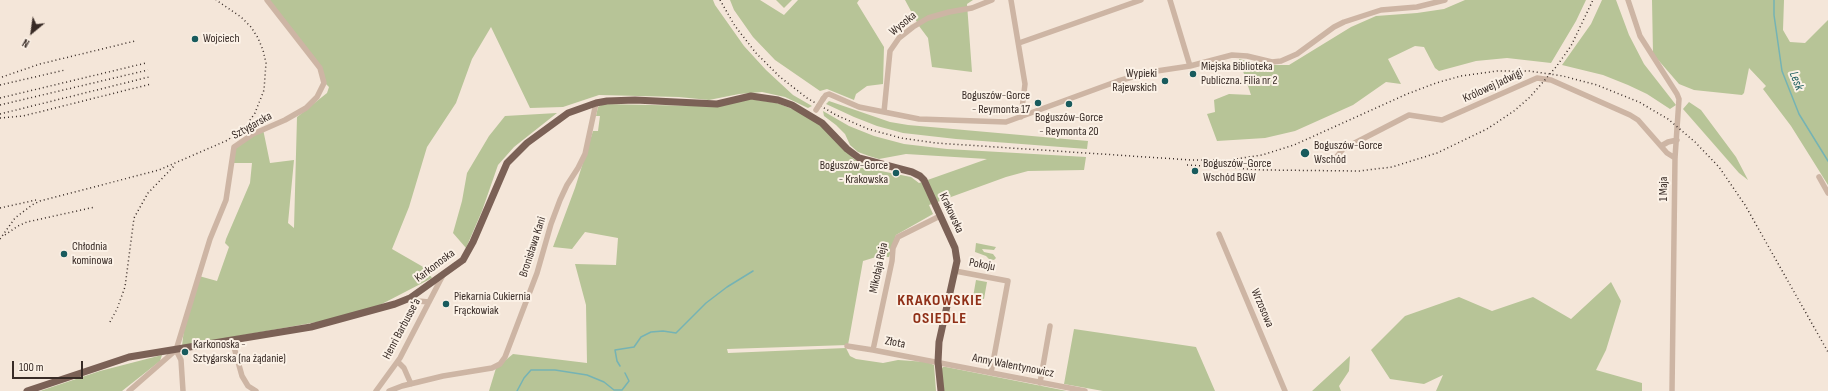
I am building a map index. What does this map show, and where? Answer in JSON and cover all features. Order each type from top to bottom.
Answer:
[{"type":"main road","name":"Karkonoska","points":[[27,391],[129,357],[337,321],[378,310],[410,298],[462,260],[468,252],[493,196],[501,174],[507,163],[516,152],[558,118],[596,103],[635,100],[717,104],[751,96],[778,100],[812,113]]},
{"type":"main road","name":"Krakowska","points":[[812,113],[853,154],[859,158],[912,172],[924,180],[955,248],[957,261],[939,342],[938,362],[940,391]]},
{"type":"street","name":"Sztygarska","points":[[176,350],[210,239],[226,200],[234,147],[253,134],[300,112],[316,97],[324,84],[320,68],[267,0]]},
{"type":"street","name":"Wysoka","points":[[884,112],[890,51],[899,38],[928,18],[972,8],[992,0]]},
{"type":"street","points":[[1011,0],[1025,84],[1020,117]]},
{"type":"street","points":[[1019,42],[1141,0]]},
{"type":"street","points":[[1170,0],[1190,66]]},
{"type":"street","points":[[812,113],[826,95],[829,94],[859,107],[919,119],[1006,122],[1118,81],[1150,72],[1190,66],[1232,55],[1247,56],[1272,62],[1282,61],[1297,54],[1334,27],[1351,19],[1381,10],[1417,7],[1445,0]]},
{"type":"street","name":"1 Maja","points":[[1628,0],[1640,36],[1679,99],[1675,158],[1672,391]]},
{"type":"street","name":"Królowej Jadwigi","points":[[1334,160],[1343,149],[1409,115],[1442,120],[1537,78],[1551,80],[1630,115],[1638,120],[1661,146],[1675,158]]},
{"type":"street","name":"Bronisława Kani","points":[[389,391],[443,376],[492,368],[500,364],[505,358],[537,273],[551,224],[560,200],[566,185],[578,168],[587,144],[596,103]]},
{"type":"street","points":[[1661,146],[1668,142],[1677,140]]},
{"type":"street","points":[[1819,177],[1828,193]]},
{"type":"street","name":"Mikołaja Reja","points":[[873,350],[892,261],[893,248],[898,236],[939,214]]},
{"type":"street","name":"Wrzosowa","points":[[1219,234],[1285,391]]},
{"type":"street","name":"Pokoju","points":[[955,271],[1008,281],[991,373]]},
{"type":"street","name":"Henri Barbusse'a","points":[[376,391],[399,360],[443,275]]},
{"type":"street","points":[[410,298],[418,301],[429,302]]},
{"type":"street","points":[[418,301],[422,317]]},
{"type":"street","points":[[1040,383],[1050,326]]},
{"type":"street","points":[[232,340],[242,376],[248,386],[256,391]]},
{"type":"street","name":"Złota","points":[[846,346],[938,362]]},
{"type":"street","points":[[129,391],[176,350],[181,360],[183,391]]},
{"type":"street","points":[[399,360],[404,368],[410,384]]},
{"type":"street","name":"Anny Walentynowicz","points":[[938,362],[1085,391]]},
{"type":"green space","points":[[269,0],[713,0],[744,46],[766,70],[793,95],[812,106],[808,108],[785,97],[762,92],[739,94],[709,100],[679,97],[599,95],[563,107],[530,108],[491,27],[472,59],[456,103],[427,147],[409,207],[392,249],[425,268],[432,278],[378,306],[334,319],[182,346],[184,329],[199,276],[217,281],[229,247],[225,243],[226,239],[250,183],[252,163],[230,163],[233,145],[263,129],[270,163],[294,160],[288,223],[294,228],[297,117],[327,93],[329,87],[323,81],[321,67]]},
{"type":"green space","points":[[730,0],[760,0],[784,15],[798,0],[859,0],[857,3],[884,47],[883,84],[867,86],[856,94],[854,100],[827,89],[820,91],[775,60],[753,37],[734,10]]},
{"type":"green space","points":[[776,0],[792,0],[784,8]]},
{"type":"green space","points":[[905,0],[973,0],[967,4],[972,72],[932,67],[928,38],[919,26]]},
{"type":"green space","points":[[1465,0],[1586,0],[1576,21],[1551,63],[1507,58],[1476,61],[1439,71],[1435,68],[1424,47],[1415,46],[1388,59],[1401,84],[1386,82],[1353,105],[1295,131],[1265,138],[1217,141],[1207,114],[1215,112],[1214,100],[1229,94],[1251,95],[1239,59],[1263,65],[1289,65],[1351,27],[1376,16],[1417,13],[1444,9]]},
{"type":"green space","points":[[1602,0],[1616,0],[1629,35],[1644,64],[1676,105],[1670,109],[1647,94],[1628,85],[1603,75],[1562,65],[1591,24]]},
{"type":"green space","points":[[1652,0],[1784,0],[1783,30],[1790,42],[1805,43],[1828,20],[1828,185],[1791,126],[1763,89],[1766,86],[1749,68],[1744,93],[1742,95],[1694,90],[1679,84],[1653,54]]},
{"type":"green space","points":[[751,99],[777,103],[795,110],[820,124],[854,159],[865,164],[873,165],[876,170],[911,177],[919,183],[987,159],[906,154],[879,159],[858,152],[850,145],[845,134],[824,116],[823,111],[849,126],[874,136],[904,144],[947,149],[1086,157],[1084,170],[1028,171],[1006,177],[929,205],[933,214],[896,235],[889,257],[876,257],[863,261],[848,345],[727,349],[728,353],[846,348],[850,356],[856,359],[883,363],[898,360],[927,362],[934,365],[936,391],[489,391],[496,368],[513,354],[587,363],[586,305],[575,264],[616,265],[618,238],[585,232],[572,249],[553,247],[575,188],[593,131],[598,131],[600,116],[596,116],[598,107],[603,104],[698,106]]},
{"type":"green space","points":[[829,101],[890,122],[908,125],[1088,141],[1087,149],[956,139],[903,133],[877,126],[854,117],[826,104]]},
{"type":"green space","points":[[1689,102],[1701,110],[1736,157],[1748,180],[1739,173],[1683,109]]},
{"type":"green space","points":[[557,113],[514,147],[498,165],[482,211],[466,248],[453,233],[462,201],[467,173],[489,136],[505,116]]},
{"type":"green space","points":[[976,243],[996,247],[994,250],[982,249],[984,252],[993,254],[996,258],[994,260],[989,259],[986,256],[975,252]]},
{"type":"green space","points":[[976,280],[987,282],[984,299],[973,297]]},
{"type":"green space","points":[[1611,282],[1621,301],[1606,350],[1596,370],[1642,383],[1642,391],[1436,391],[1443,375],[1424,384],[1390,379],[1371,350],[1405,316],[1459,297],[1492,311],[1533,297],[1571,319]]},
{"type":"green space","points":[[1074,329],[1196,347],[1215,391],[1103,391],[1064,384]]},
{"type":"green space","points":[[162,355],[160,361],[122,391],[40,391],[100,371]]},
{"type":"green space","points":[[1350,356],[1349,371],[1339,386],[1341,391],[1312,391]]},
{"type":"green space","points":[[943,367],[1067,391],[944,391],[941,370]]},
{"type":"waterway","name":"Lesk","points":[[1774,0],[1774,15],[1782,71],[1799,114],[1828,161]]},
{"type":"waterway","points":[[620,366],[617,361],[615,350],[634,347],[641,337],[651,332],[663,331],[676,333],[706,303],[727,287],[753,271]]},
{"type":"waterway","points":[[517,391],[524,378],[531,370],[555,370],[587,375],[604,382],[614,390],[622,390],[629,381],[625,373]]},
{"type":"railway","points":[[0,239],[15,218],[40,201],[159,170],[228,140],[248,123],[255,113],[264,90],[266,63],[263,50],[251,27],[241,17],[216,0]]},
{"type":"railway","points":[[720,0],[735,26],[756,53],[780,77],[807,98],[836,115],[868,129],[901,138],[936,143],[1191,160],[1229,160],[1262,155],[1294,145],[1407,94],[1436,83],[1461,76],[1497,71],[1529,71],[1563,76],[1597,85],[1639,102],[1668,119],[1695,142],[1719,167],[1745,205],[1828,352]]},
{"type":"railway","points":[[1187,165],[1264,170],[1359,171],[1392,167],[1437,153],[1487,129],[1514,111],[1530,97],[1556,67],[1571,46],[1593,0]]},
{"type":"railway","points":[[2,77],[40,64],[135,41]]},
{"type":"railway","points":[[0,98],[146,63]]},
{"type":"railway","points":[[0,85],[65,70]]},
{"type":"railway","points":[[0,105],[148,70]]},
{"type":"railway","points":[[0,114],[149,77]]},
{"type":"railway","points":[[0,118],[23,116],[151,84]]},
{"type":"railway","points":[[110,322],[117,309],[125,287],[134,218],[148,193],[174,166]]},
{"type":"railway","points":[[0,208],[36,200]]},
{"type":"railway","points":[[5,235],[27,222],[95,207]]},
{"type":"place","name":"Wojciech","points":[[195,39]]},
{"type":"place","name":"Miejska Biblioteka Publiczna. Filia nr 2","points":[[1193,74]]},
{"type":"place","name":"Wypieki Rajewskich","points":[[1165,81]]},
{"type":"place","name":"Boguszów-Gorce - Reymonta 17","points":[[1038,103]]},
{"type":"place","name":"Boguszów-Gorce - Reymonta 20","points":[[1069,104]]},
{"type":"place","name":"Boguszów-Gorce Wschód","points":[[1305,153]]},
{"type":"place","name":"Boguszów-Gorce Wschód BGW","points":[[1195,171]]},
{"type":"place","name":"Boguszów-Gorce - Krakowska","points":[[896,173]]},
{"type":"place","name":"Chłodnia kominowa","points":[[64,254]]},
{"type":"place","name":"Piekarnia Cukiernia Frąckowiak","points":[[446,304]]},
{"type":"place","name":"Karkonoska - Sztygarska (na żądanie)","points":[[185,352]]},
{"type":"district","name":"KRAKOWSKIE OSIEDLE","points":[[940,310]]}]
